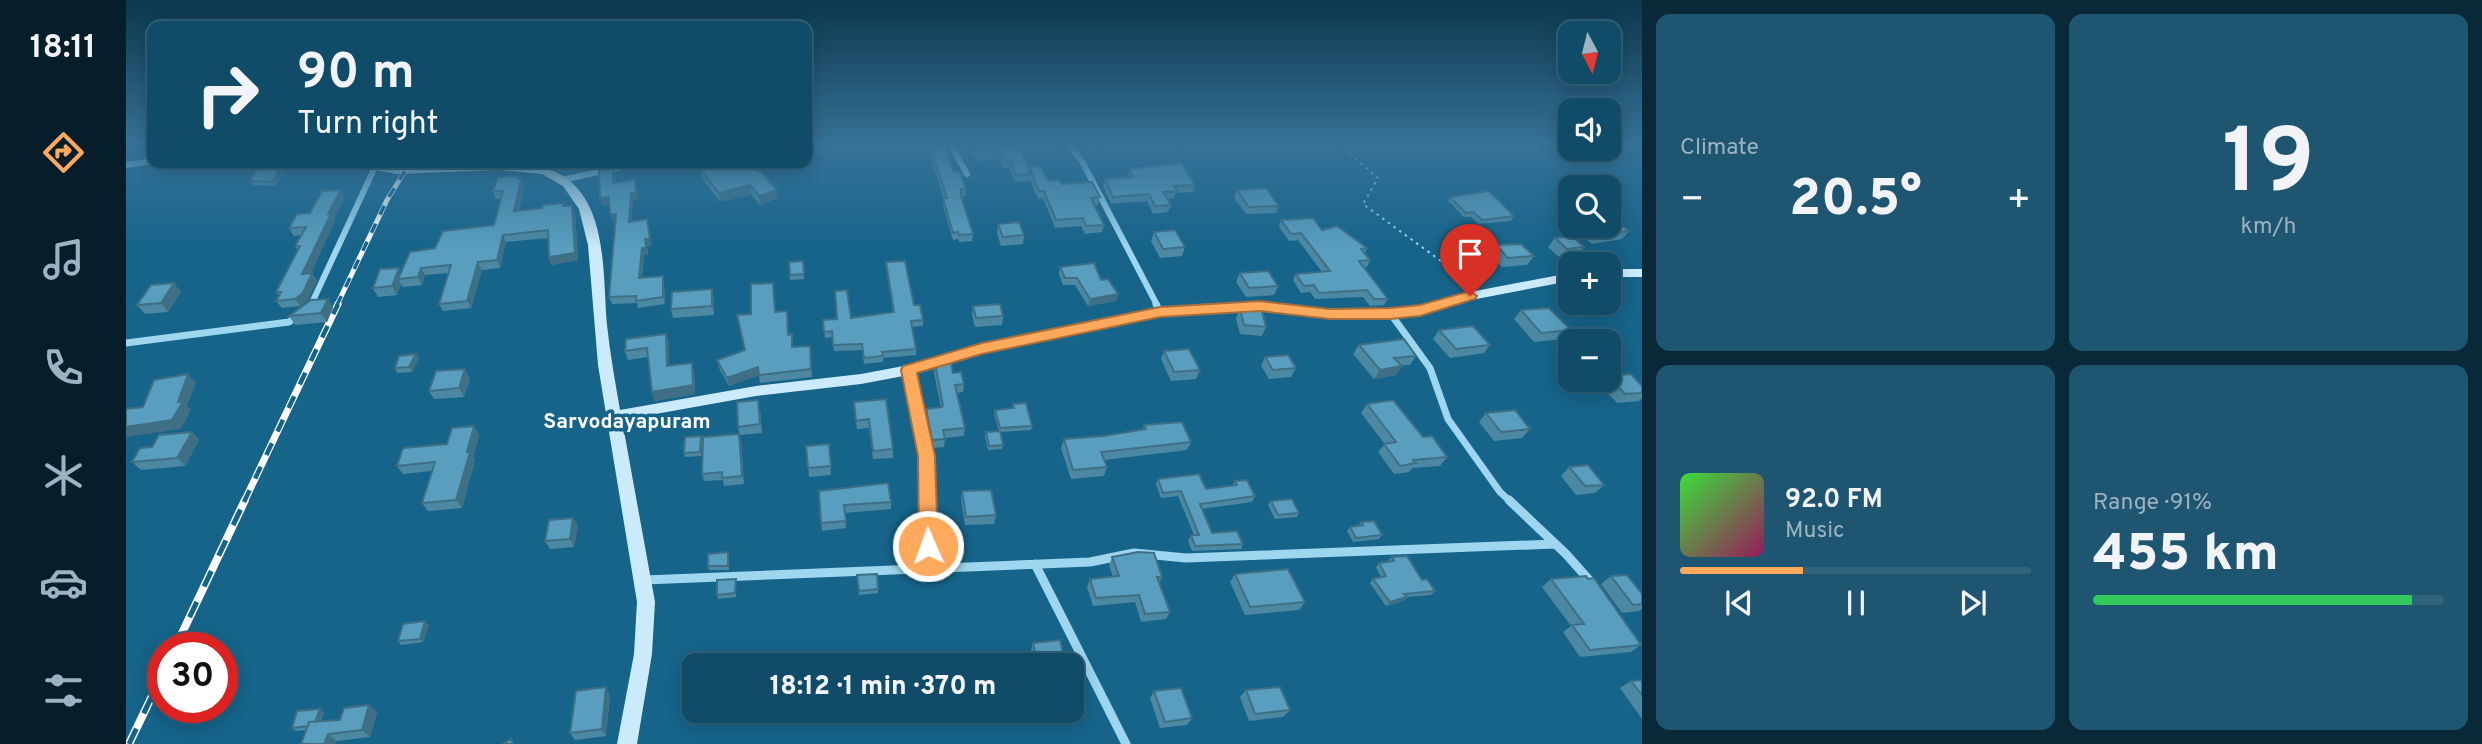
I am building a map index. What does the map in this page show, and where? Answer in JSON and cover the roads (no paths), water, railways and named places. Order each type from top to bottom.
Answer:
[{"type":"street","points":[[126,343],[289,322],[312,306],[368,180]]},
{"type":"street","points":[[562,180],[577,195],[587,213],[593,243],[602,341],[646,604],[634,713],[626,744]]},
{"type":"street","points":[[1092,180],[1160,312]]},
{"type":"street","points":[[1621,273],[1642,273]]},
{"type":"street","points":[[615,416],[756,391],[861,379],[909,370],[982,349],[1160,312],[1260,306],[1330,314],[1390,313],[1420,310],[1485,293],[1558,279]]},
{"type":"street","points":[[1390,313],[1427,362],[1436,380],[1441,408],[1500,492],[1583,571],[1597,592]]},
{"type":"street","points":[[909,370],[927,456],[929,568]]},
{"type":"street","points":[[643,580],[1090,562],[1134,553],[1186,558],[1555,544]]},
{"type":"street","points":[[1035,564],[1126,744]]},
{"type":"railway","points":[[337,305],[387,200],[400,180]]},
{"type":"railway","points":[[244,502],[338,304]]},
{"type":"railway","points":[[183,632],[245,500]]},
{"type":"railway","points":[[129,744],[147,706]]},
{"type":"district","name":"Sarvodayapuram","points":[[627,421]]}]
